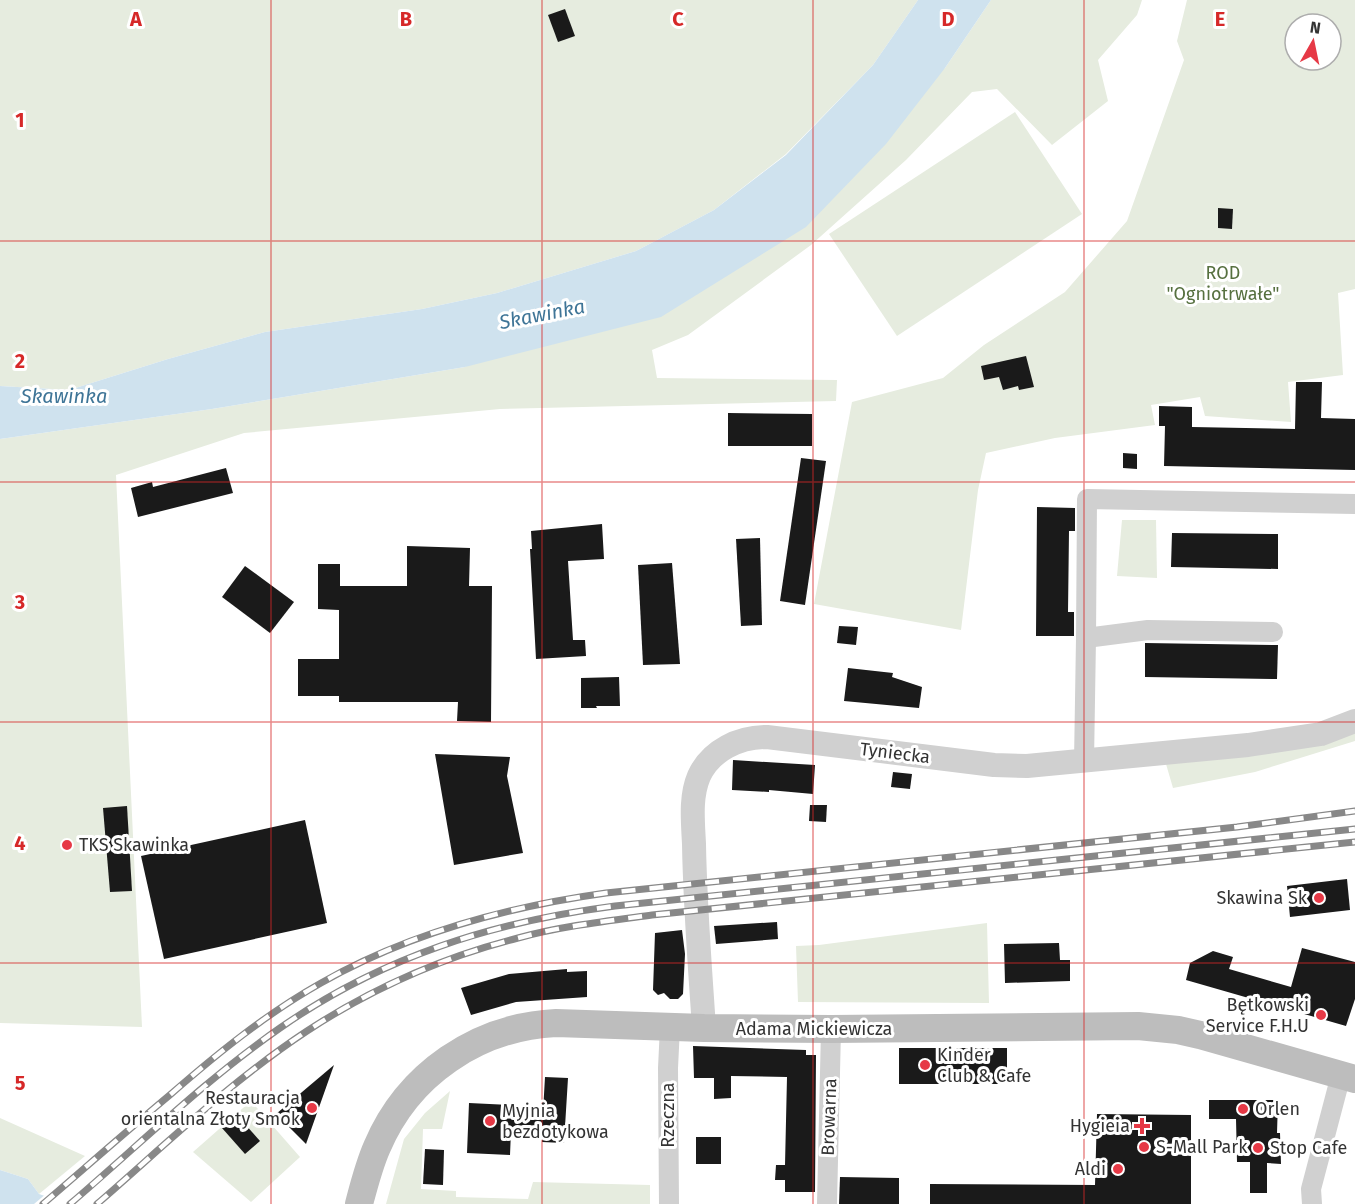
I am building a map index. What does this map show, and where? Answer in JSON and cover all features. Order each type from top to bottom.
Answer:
[{"type":"main road","name":"Adama Mickiewicza","points":[[359,1204],[376,1148],[398,1109],[429,1073],[465,1049],[501,1032],[545,1023],[704,1028],[1054,1026],[1159,1028],[1200,1035],[1348,1077]]},
{"type":"street","points":[[1084,762],[1088,499],[1355,504]]},
{"type":"street","points":[[1086,638],[1148,630],[1273,632]]},
{"type":"street","name":"Tyniecka","points":[[704,1028],[694,872],[693,807],[698,778],[703,769],[720,751],[741,740],[767,737],[994,765],[1027,766],[1084,762],[1288,739],[1321,734],[1355,721]]},
{"type":"street","name":"Rzeczna","points":[[669,1204],[670,1027]]},
{"type":"street","name":"Browarna","points":[[827,1204],[831,1029]]},
{"type":"street","points":[[1312,1204],[1311,1189],[1348,1077]]},
{"type":"green space","points":[[0,0],[918,0],[873,65],[786,154],[714,210],[636,251],[497,293],[422,309],[265,332],[69,390],[0,386]]},
{"type":"green space","points":[[991,0],[1142,0],[1137,15],[1098,60],[1108,101],[1052,145],[997,89],[972,92],[906,160],[811,245],[688,335],[652,350],[657,378],[837,380],[836,401],[500,409],[244,433],[116,475],[142,1027],[0,1023],[0,439],[212,409],[465,367],[945,68]]},
{"type":"green space","name":"ROD \"Ogniotrwałe\"","points":[[1187,0],[1355,0],[1355,289],[1338,293],[1343,375],[1288,382],[1291,422],[1205,416],[1200,397],[1151,405],[1155,425],[1055,438],[986,453],[978,490],[961,630],[814,604],[852,402],[943,378],[984,345],[1065,292],[1127,221],[1184,60],[1177,41]]},
{"type":"green space","points":[[1015,112],[1082,214],[897,336],[829,234]]},
{"type":"green space","points":[[1122,520],[1156,520],[1157,578],[1117,576]]},
{"type":"green space","points":[[1355,732],[1355,741],[1255,772],[1173,788],[1166,764]]},
{"type":"green space","points":[[987,923],[989,1003],[798,1002],[796,946]]},
{"type":"green space","points":[[450,1091],[442,1129],[423,1129],[421,1189],[456,1191],[456,1197],[528,1199],[533,1182],[650,1185],[650,1204],[386,1204],[404,1139],[425,1113]]},
{"type":"green space","points":[[251,1101],[300,1157],[251,1202],[193,1152]]},
{"type":"green space","points":[[0,1118],[85,1156],[39,1194],[28,1179],[0,1170]]},
{"type":"water","name":"Skawinka","points":[[918,0],[991,0],[945,68],[886,144],[806,227],[661,317],[465,367],[212,409],[0,439],[0,386],[69,390],[265,332],[422,309],[497,293],[636,251],[714,210],[786,155],[873,65]]},
{"type":"water","points":[[0,1170],[28,1179],[39,1194],[68,1204],[0,1204]]},
{"type":"pier","points":[[47,1193],[69,1201],[71,1204],[34,1204]]},
{"type":"building","points":[[565,9],[575,36],[558,42],[548,15]]},
{"type":"building","points":[[1218,208],[1233,209],[1232,229],[1218,228]]},
{"type":"building","points":[[1026,356],[1034,387],[1019,390],[1018,386],[1003,390],[999,377],[984,380],[981,366]]},
{"type":"building","points":[[1296,382],[1322,382],[1321,418],[1355,419],[1355,470],[1164,466],[1165,426],[1159,426],[1159,406],[1192,407],[1192,427],[1295,429]]},
{"type":"building","points":[[728,413],[812,414],[812,446],[728,446]]},
{"type":"building","points":[[1123,453],[1137,454],[1137,469],[1123,468]]},
{"type":"building","points":[[801,458],[826,461],[805,605],[780,601]]},
{"type":"building","points":[[226,468],[233,493],[138,517],[131,488],[152,482],[153,487]]},
{"type":"building","points":[[1037,507],[1075,508],[1075,531],[1069,531],[1068,612],[1074,612],[1074,636],[1036,636]]},
{"type":"building","points":[[602,524],[604,559],[568,561],[573,640],[585,640],[586,656],[536,659],[531,531]]},
{"type":"building","points":[[1172,533],[1278,534],[1278,569],[1171,567]]},
{"type":"building","points":[[760,538],[762,625],[741,626],[736,539]]},
{"type":"building","points":[[407,546],[470,548],[469,586],[492,586],[491,722],[457,721],[458,702],[339,702],[339,696],[298,696],[298,659],[339,659],[339,610],[318,609],[318,564],[340,564],[340,586],[407,586]]},
{"type":"building","points":[[672,563],[680,664],[643,665],[638,565]]},
{"type":"building","points":[[245,566],[294,602],[270,633],[222,597]]},
{"type":"building","points":[[839,626],[858,627],[856,645],[837,643]]},
{"type":"building","points":[[1145,643],[1278,645],[1277,679],[1145,677]]},
{"type":"building","points":[[848,668],[893,673],[892,677],[922,687],[919,708],[844,701]]},
{"type":"building","points":[[619,677],[620,706],[581,708],[581,678]]},
{"type":"building","points":[[435,754],[510,757],[507,776],[523,853],[454,865]]},
{"type":"building","points":[[733,760],[815,765],[813,794],[769,790],[769,792],[732,790]]},
{"type":"building","points":[[893,772],[912,774],[910,789],[891,787]]},
{"type":"building","points":[[810,805],[827,805],[826,822],[809,821]]},
{"type":"building","points":[[127,806],[132,891],[110,892],[103,808]]},
{"type":"building","points":[[305,820],[327,923],[164,959],[141,856]]},
{"type":"building","name":"Skawina Sk","points":[[1347,879],[1350,910],[1290,917],[1287,886]]},
{"type":"building","points":[[777,922],[778,939],[716,944],[714,926]]},
{"type":"building","points":[[682,930],[685,954],[683,994],[678,999],[670,999],[664,993],[658,995],[653,990],[655,933]]},
{"type":"building","points":[[1059,943],[1060,960],[1070,960],[1070,981],[1005,983],[1004,944]]},
{"type":"building","points":[[1302,948],[1355,962],[1355,999],[1346,1026],[1186,980],[1190,963],[1213,951],[1233,957],[1229,969],[1291,987]]},
{"type":"building","points":[[567,969],[567,972],[587,971],[587,997],[516,1002],[471,1015],[461,988],[509,974]]},
{"type":"building","points":[[693,1046],[806,1050],[806,1055],[816,1055],[815,1192],[785,1192],[785,1180],[775,1180],[776,1165],[785,1165],[787,1077],[731,1076],[731,1098],[714,1099],[714,1078],[694,1078]]},
{"type":"building","points":[[899,1048],[1007,1048],[1007,1084],[899,1084]]},
{"type":"building","points":[[334,1065],[306,1144],[276,1114]]},
{"type":"building","points":[[545,1077],[568,1078],[564,1143],[542,1142],[543,1133],[511,1131],[510,1155],[467,1153],[469,1103],[512,1105],[512,1111],[543,1112]]},
{"type":"building","points":[[1209,1100],[1278,1100],[1277,1133],[1280,1133],[1281,1164],[1267,1163],[1267,1193],[1250,1193],[1250,1162],[1237,1162],[1236,1119],[1209,1119]]},
{"type":"building","name":"S-Mall Park","points":[[1097,1114],[1191,1115],[1191,1204],[930,1204],[930,1184],[1095,1185]]},
{"type":"building","points":[[237,1115],[260,1141],[245,1154],[222,1128]]},
{"type":"building","points":[[696,1137],[721,1137],[721,1164],[696,1164]]},
{"type":"building","points":[[425,1149],[444,1150],[443,1185],[423,1184]]},
{"type":"building","points":[[840,1177],[899,1178],[899,1204],[839,1204]]},
{"type":"railway","points":[[43,1204],[207,1064],[281,1008],[354,965],[423,936],[459,924],[532,906],[606,893],[1237,827],[1355,811]]},
{"type":"railway","points":[[70,1204],[225,1069],[280,1028],[358,981],[398,962],[482,933],[569,913],[615,906],[1355,829]]},
{"type":"railway","points":[[97,1204],[225,1092],[307,1031],[382,988],[435,965],[490,946],[551,930],[652,915],[1355,842]]},
{"type":"place","name":"TKS Skawinka","points":[[67,845]]},
{"type":"place","name":"Skawina Sk","points":[[1319,898]]},
{"type":"place","name":"Bętkowski Service F.H.U","points":[[1321,1015]]},
{"type":"place","name":"Kinder Club & Cafe","points":[[925,1065]]},
{"type":"place","name":"Restauracja orientalna Złoty Smok","points":[[312,1108]]},
{"type":"place","name":"Orlen","points":[[1243,1109]]},
{"type":"place","name":"Myjnia bezdotykowa","points":[[490,1121]]},
{"type":"place","name":"Hygieia","points":[[1142,1126]]},
{"type":"place","name":"S-Mall Park","points":[[1144,1147]]},
{"type":"place","name":"Stop Cafe","points":[[1258,1148]]},
{"type":"place","name":"Aldi","points":[[1118,1169]]}]
